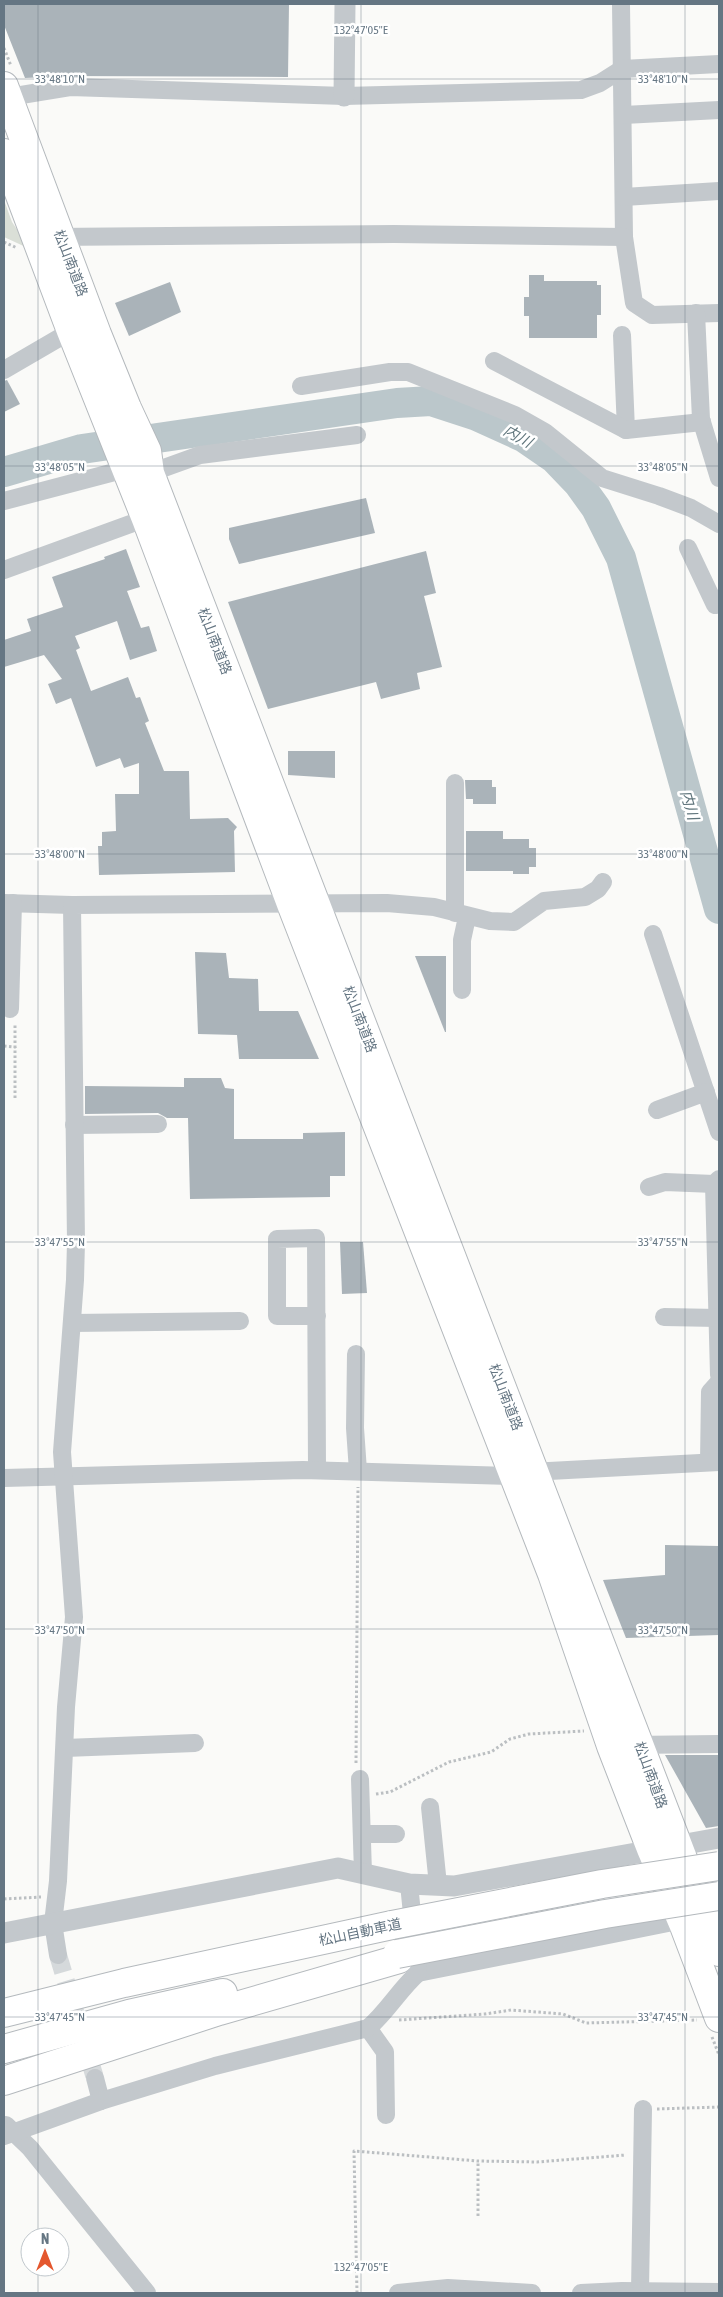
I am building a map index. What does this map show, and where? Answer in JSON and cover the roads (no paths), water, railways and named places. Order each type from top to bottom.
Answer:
[{"type":"highway","name":"松山南道路","points":[[5,96],[48,236],[71,331],[116,411]]},
{"type":"highway","name":"松山南道路","points":[[4,153],[48,236],[524,1474],[640,1745],[684,1926],[712,2019]]},
{"type":"highway","name":"松山南道路","points":[[524,1474],[552,1574],[611,1746],[719,1952]]},
{"type":"highway","name":"松山自動車道","points":[[4,2013],[161,1975],[392,1925],[602,1884],[719,1866]]},
{"type":"highway","points":[[4,2081],[219,2011],[405,1962],[458,1942],[606,1914],[719,1896]]},
{"type":"highway","name":"松山自動車道","points":[[4,2049],[129,2014],[405,1962]]},
{"type":"street","points":[[344,96],[345,4]]},
{"type":"street","points":[[621,4],[624,115],[624,236],[634,303],[652,315],[719,313]]},
{"type":"street","points":[[5,96],[70,87],[344,96],[580,90],[600,83],[622,69],[719,64]]},
{"type":"street","points":[[624,115],[719,110]]},
{"type":"street","points":[[624,197],[719,191]]},
{"type":"street","points":[[48,236],[394,234],[624,236]]},
{"type":"street","points":[[696,313],[702,422],[719,478]]},
{"type":"street","points":[[4,370],[71,331]]},
{"type":"street","points":[[622,335],[626,430]]},
{"type":"street","points":[[494,361],[626,430],[702,422]]},
{"type":"street","points":[[301,386],[390,372],[408,372],[515,415],[545,432],[602,478],[691,508],[719,524]]},
{"type":"street","points":[[4,501],[136,462],[357,435]]},
{"type":"street","points":[[4,570],[156,515]]},
{"type":"street","points":[[688,548],[715,605],[719,603]]},
{"type":"street","points":[[456,784],[462,990]]},
{"type":"street","points":[[10,1009],[8,903],[72,905],[88,903],[387,903],[434,907],[490,921],[514,922],[544,901],[585,896],[598,889],[603,882]]},
{"type":"street","points":[[58,1955],[53,1923],[66,1707],[74,1617],[63,1476],[63,1426],[72,1323],[76,1242],[72,905]]},
{"type":"street","points":[[653,934],[719,1132]]},
{"type":"street","points":[[657,1110],[706,1092]]},
{"type":"street","points":[[74,1124],[158,1124]]},
{"type":"street","points":[[649,1187],[665,1182],[717,1181],[719,1375]]},
{"type":"street","points":[[317,1316],[276,1316],[277,1239],[316,1238],[317,1316],[317,1470]]},
{"type":"street","points":[[664,1317],[718,1318]]},
{"type":"street","points":[[72,1323],[240,1321]]},
{"type":"street","points":[[356,1354],[355,1428],[358,1471]]},
{"type":"street","points":[[4,1478],[317,1470],[524,1474],[714,1462],[710,1392],[719,1382]]},
{"type":"street","points":[[65,1748],[195,1743]]},
{"type":"street","points":[[611,1746],[719,1744]]},
{"type":"street","points":[[361,1788],[363,1873]]},
{"type":"street","points":[[430,1807],[438,1885]]},
{"type":"street","points":[[362,1834],[396,1834]]},
{"type":"street","points":[[4,1933],[338,1868],[409,1884],[454,1886],[719,1838]]},
{"type":"street","points":[[6,2130],[214,2066],[374,2022],[402,1988],[409,1884]]},
{"type":"street","points":[[405,1962],[668,1924]]},
{"type":"street","points":[[374,2022],[385,2052],[386,2115]]},
{"type":"street","points":[[95,2078],[101,2101]]},
{"type":"street","points":[[640,2291],[643,2109]]},
{"type":"street","points":[[6,2130],[30,2148],[147,2293]]},
{"type":"street","points":[[398,2293],[448,2288],[532,2293]]},
{"type":"street","points":[[581,2293],[640,2291],[719,2292]]},
{"type":"waterway","name":"内川","points":[[4,472],[82,449],[397,403],[431,401],[477,416],[523,437],[555,459],[578,483],[596,508],[621,558],[719,909]]},
{"type":"tunnel","points":[[58,1955],[95,2078]]}]
